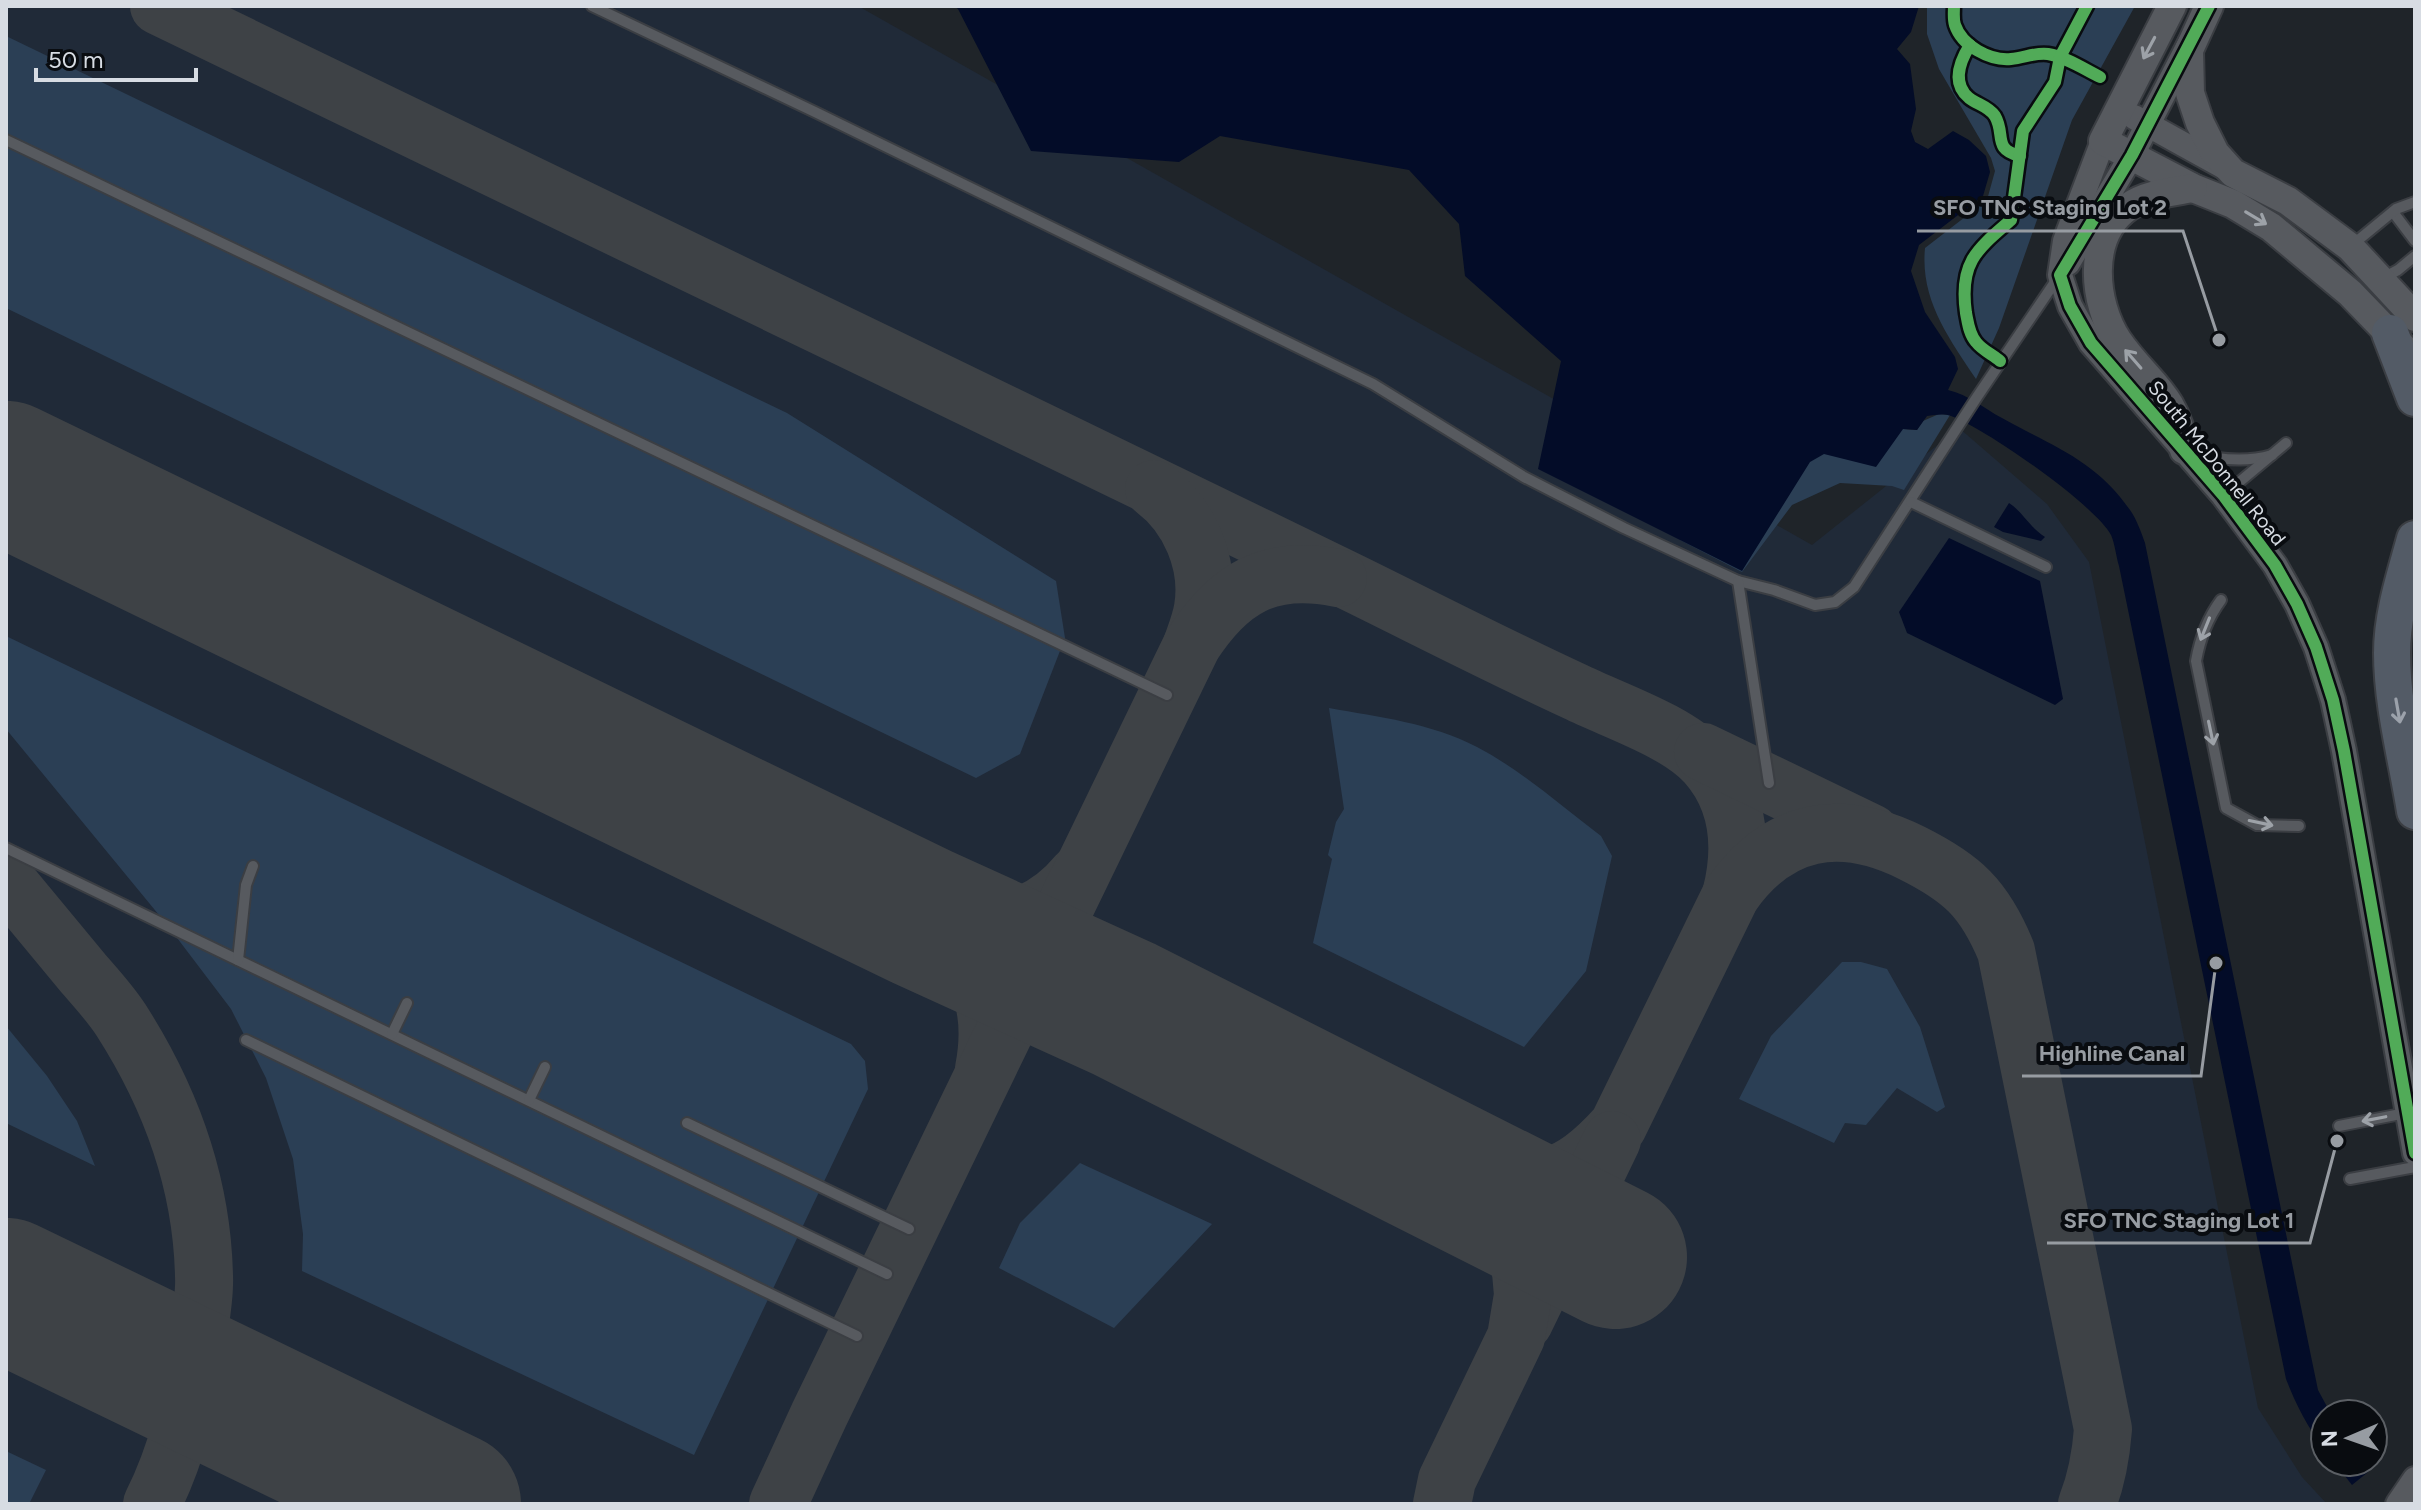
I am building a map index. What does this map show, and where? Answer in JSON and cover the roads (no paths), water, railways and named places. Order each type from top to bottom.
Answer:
[{"type":"highway","points":[[2402,325],[2415,398]]},
{"type":"highway","points":[[2415,539],[2396,617],[2392,651],[2395,689],[2415,811]]},
{"type":"main road","points":[[2172,6],[2103,141],[2271,227],[2350,293],[2402,325]]},
{"type":"main road","points":[[2206,12],[2189,50],[2190,93],[2215,153],[2233,173],[2288,201],[2350,247],[2382,279],[2415,362]]},
{"type":"main road","points":[[2184,450],[2178,421],[2165,395],[2118,341],[2099,297],[2097,273],[2102,244],[2114,219],[2128,207],[2147,198],[2193,188]]},
{"type":"main road","points":[[2313,260],[2351,281],[2382,279]]},
{"type":"street","points":[[2060,275],[2132,155],[2206,12]]},
{"type":"street","points":[[2119,109],[2233,173]]},
{"type":"street","points":[[2060,275],[2065,241],[2103,141]]},
{"type":"street","name":"South McDonnell Road","points":[[2060,275],[2070,306],[2091,343],[2223,495],[2262,546],[2287,586],[2316,647],[2326,673],[2344,751],[2415,1153]]},
{"type":"street","points":[[2398,1504],[2415,1479]]},
{"type":"lane","points":[[592,6],[1373,384],[1524,477],[1624,528],[1738,581],[1815,605],[1835,602],[1854,587],[2060,275]]},
{"type":"lane","points":[[6,140],[1167,695]]},
{"type":"lane","points":[[2350,247],[2393,212],[2415,202]]},
{"type":"lane","points":[[2393,212],[2415,241]]},
{"type":"lane","points":[[2382,279],[2415,256]]},
{"type":"lane","points":[[2223,495],[2286,443]]},
{"type":"lane","points":[[2184,450],[2245,460],[2272,455]]},
{"type":"lane","points":[[1911,502],[2046,567]]},
{"type":"lane","points":[[1738,581],[1769,783]]},
{"type":"lane","points":[[2221,600],[2206,624],[2196,661],[2226,808],[2257,825],[2299,826]]},
{"type":"lane","points":[[6,848],[887,1274]]},
{"type":"lane","points":[[238,960],[246,885],[253,866]]},
{"type":"lane","points":[[392,1034],[407,1003]]},
{"type":"lane","points":[[246,1040],[857,1336]]},
{"type":"lane","points":[[529,1100],[545,1067]]},
{"type":"lane","points":[[2339,1126],[2408,1113]]},
{"type":"lane","points":[[687,1123],[909,1229]]},
{"type":"lane","points":[[2350,1179],[2415,1167]]},
{"type":"place","name":"SFO TNC Staging Lot 2","points":[[2219,340]]},
{"type":"place","name":"Highline Canal","points":[[2216,963]]},
{"type":"place","name":"SFO TNC Staging Lot 1","points":[[2337,1141]]}]
